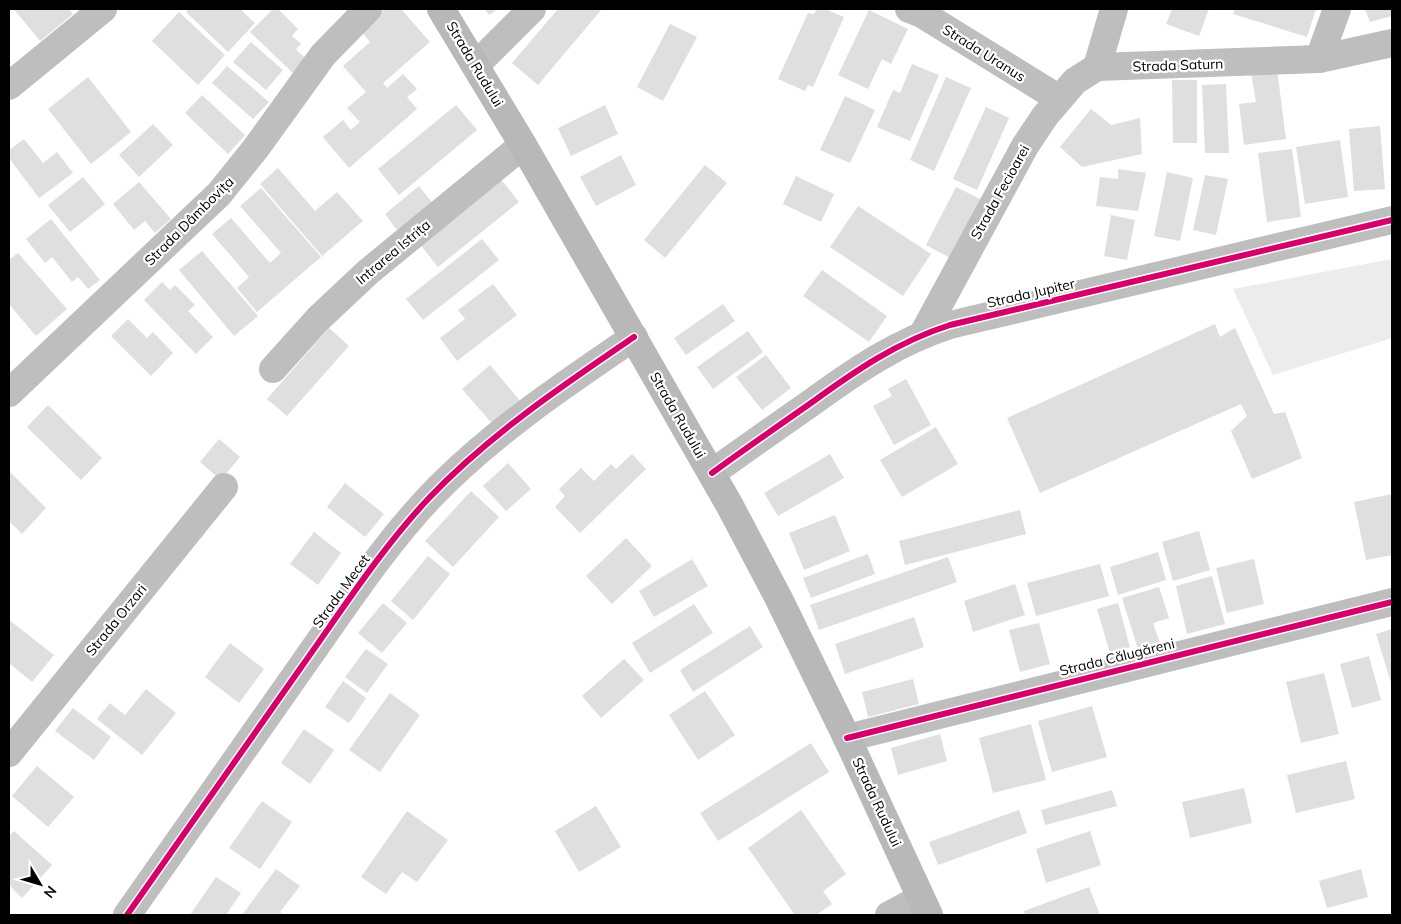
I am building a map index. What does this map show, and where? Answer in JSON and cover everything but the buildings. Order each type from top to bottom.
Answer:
[{"type":"main road","name":"Strada Rudului","points":[[441,9],[523,144],[712,473],[778,597],[847,738],[925,906]]},
{"type":"street","points":[[9,86],[103,9]]},
{"type":"street","name":"Strada Dâmbovița","points":[[9,393],[219,194],[256,148],[323,55],[368,9]]},
{"type":"street","points":[[476,65],[532,9]]},
{"type":"street","points":[[1097,67],[1114,9]]},
{"type":"street","points":[[1319,59],[1337,9]]},
{"type":"street","name":"Strada Uranus","points":[[918,11],[1058,98]]},
{"type":"street","points":[[1319,59],[1392,43]]},
{"type":"street","name":"Strada Saturn","points":[[1097,67],[1319,59]]},
{"type":"street","name":"Strada Fecioarei","points":[[923,334],[1025,146],[1058,98],[1075,81],[1097,67]]},
{"type":"street","name":"Intrarea Istrița","points":[[273,369],[318,319],[368,272],[523,144]]},
{"type":"street","name":"Strada Jupiter","points":[[712,473],[888,350],[923,334],[1392,220]]},
{"type":"street","name":"Strada Mecet","points":[[127,915],[340,612],[391,544],[428,499],[466,461],[515,421],[634,337]]},
{"type":"street","name":"Strada Orzari","points":[[9,753],[224,487]]},
{"type":"street","name":"Strada Călugăreni","points":[[847,738],[1392,602]]},
{"type":"street","points":[[889,915],[925,906]]},
{"type":"shaded area","points":[[1392,259],[1392,338],[1273,375],[1233,289]]},
{"type":"cycle path","points":[[712,473],[827,391],[877,358],[931,332],[950,325],[1392,220]]},
{"type":"cycle path","points":[[127,915],[362,580],[411,518],[452,475],[501,432],[553,393],[634,337]]},
{"type":"cycle path","points":[[847,738],[1392,602]]}]
